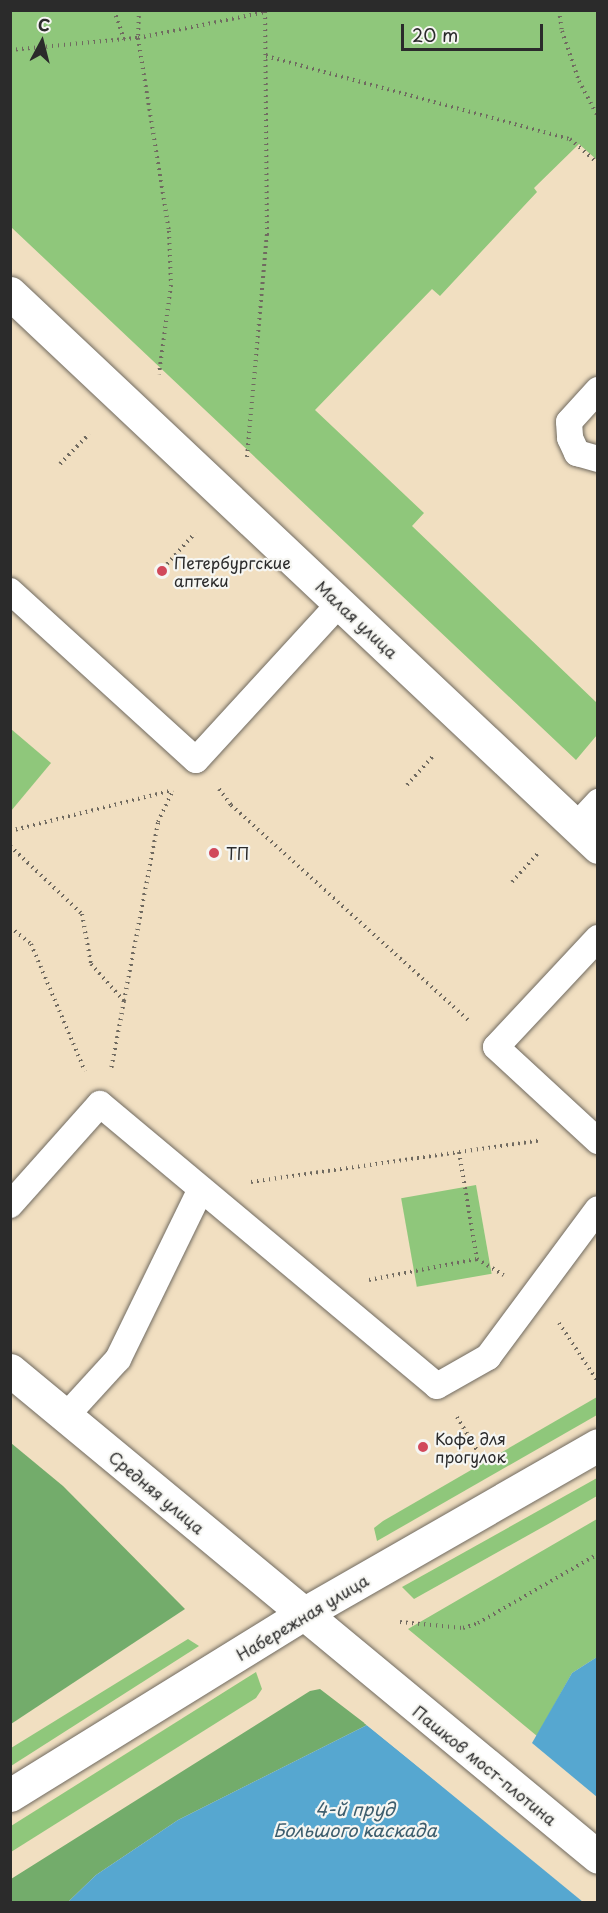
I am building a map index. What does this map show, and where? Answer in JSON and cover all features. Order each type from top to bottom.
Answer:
[{"type":"street","name":"Малая улица","points":[[10,293],[587,837]]},
{"type":"street","name":"Средняя улица","points":[[10,1370],[373,1673]]},
{"type":"street","name":"Набережная улица","points":[[10,1795],[303,1614],[597,1444]]},
{"type":"street","name":"Пашков мост-плотина","points":[[373,1673],[597,1857]]},
{"type":"lane","points":[[597,390],[570,422],[570,438],[578,453],[597,459]]},
{"type":"lane","points":[[10,591],[196,760],[340,603]]},
{"type":"lane","points":[[587,837],[597,802]]},
{"type":"lane","points":[[591,1127],[496,1047],[597,938]]},
{"type":"lane","points":[[10,1205],[100,1104],[437,1386],[488,1357],[597,1209]]},
{"type":"lane","points":[[66,1416],[118,1359],[201,1189]]},
{"type":"path","points":[[114,10],[124,39]]},
{"type":"path","points":[[139,10],[138,38],[169,231],[171,285],[159,375]]},
{"type":"path","points":[[559,10],[562,31],[579,81],[597,116]]},
{"type":"path","points":[[10,50],[138,38],[265,11],[267,235],[247,456]]},
{"type":"path","points":[[266,56],[570,139],[597,163]]},
{"type":"path","points":[[60,464],[89,434]]},
{"type":"path","points":[[167,564],[195,534]]},
{"type":"path","points":[[407,785],[434,755]]},
{"type":"path","points":[[100,1104],[109,1079],[158,822],[174,790],[196,760],[231,805],[496,1047]]},
{"type":"path","points":[[10,831],[174,790]]},
{"type":"path","points":[[10,846],[82,914],[91,964],[124,1001]]},
{"type":"path","points":[[512,882],[538,853]]},
{"type":"path","points":[[10,927],[31,944],[100,1104]]},
{"type":"path","points":[[201,1189],[459,1152],[591,1127]]},
{"type":"path","points":[[459,1152],[477,1259]]},
{"type":"path","points":[[321,1289],[477,1259],[534,1294],[567,1333],[597,1382]]},
{"type":"path","points":[[400,1622],[463,1628],[478,1623],[597,1554]]},
{"type":"green space","points":[[594,10],[598,14],[597,160],[579,144],[534,188],[537,192],[440,296],[432,289],[315,410],[424,513],[412,526],[597,703],[597,735],[576,760],[11,227],[10,11]]},
{"type":"green space","points":[[11,729],[51,763],[11,811]]},
{"type":"green space","points":[[476,1185],[492,1274],[417,1287],[401,1198]]},
{"type":"green space","points":[[597,1397],[597,1415],[377,1541],[374,1528],[383,1521]]},
{"type":"green space","points":[[11,1443],[63,1486],[185,1609],[11,1724]]},
{"type":"green space","points":[[597,1478],[597,1496],[550,1523],[414,1599],[402,1587]]},
{"type":"green space","points":[[597,1519],[597,1657],[572,1673],[537,1736],[408,1629]]},
{"type":"green space","points":[[188,1639],[199,1646],[11,1766],[11,1748]]},
{"type":"green space","points":[[256,1672],[262,1689],[256,1698],[11,1852],[11,1826]]},
{"type":"green space","points":[[320,1689],[367,1725],[178,1820],[96,1875],[68,1902],[11,1902],[11,1879],[310,1691]]},
{"type":"water","points":[[597,1657],[597,1797],[532,1743],[572,1673]]},
{"type":"water","name":"4-й пруд Большого каскада","points":[[367,1725],[583,1902],[68,1902],[96,1875],[178,1820]]},
{"type":"pier","points":[[369,1722],[585,1900],[586,1902],[364,1723]]},
{"type":"place","name":"Петербургские аптеки","points":[[162,571]]},
{"type":"place","name":"ТП","points":[[214,853]]},
{"type":"place","name":"Кофе для прогулок","points":[[423,1447]]}]
